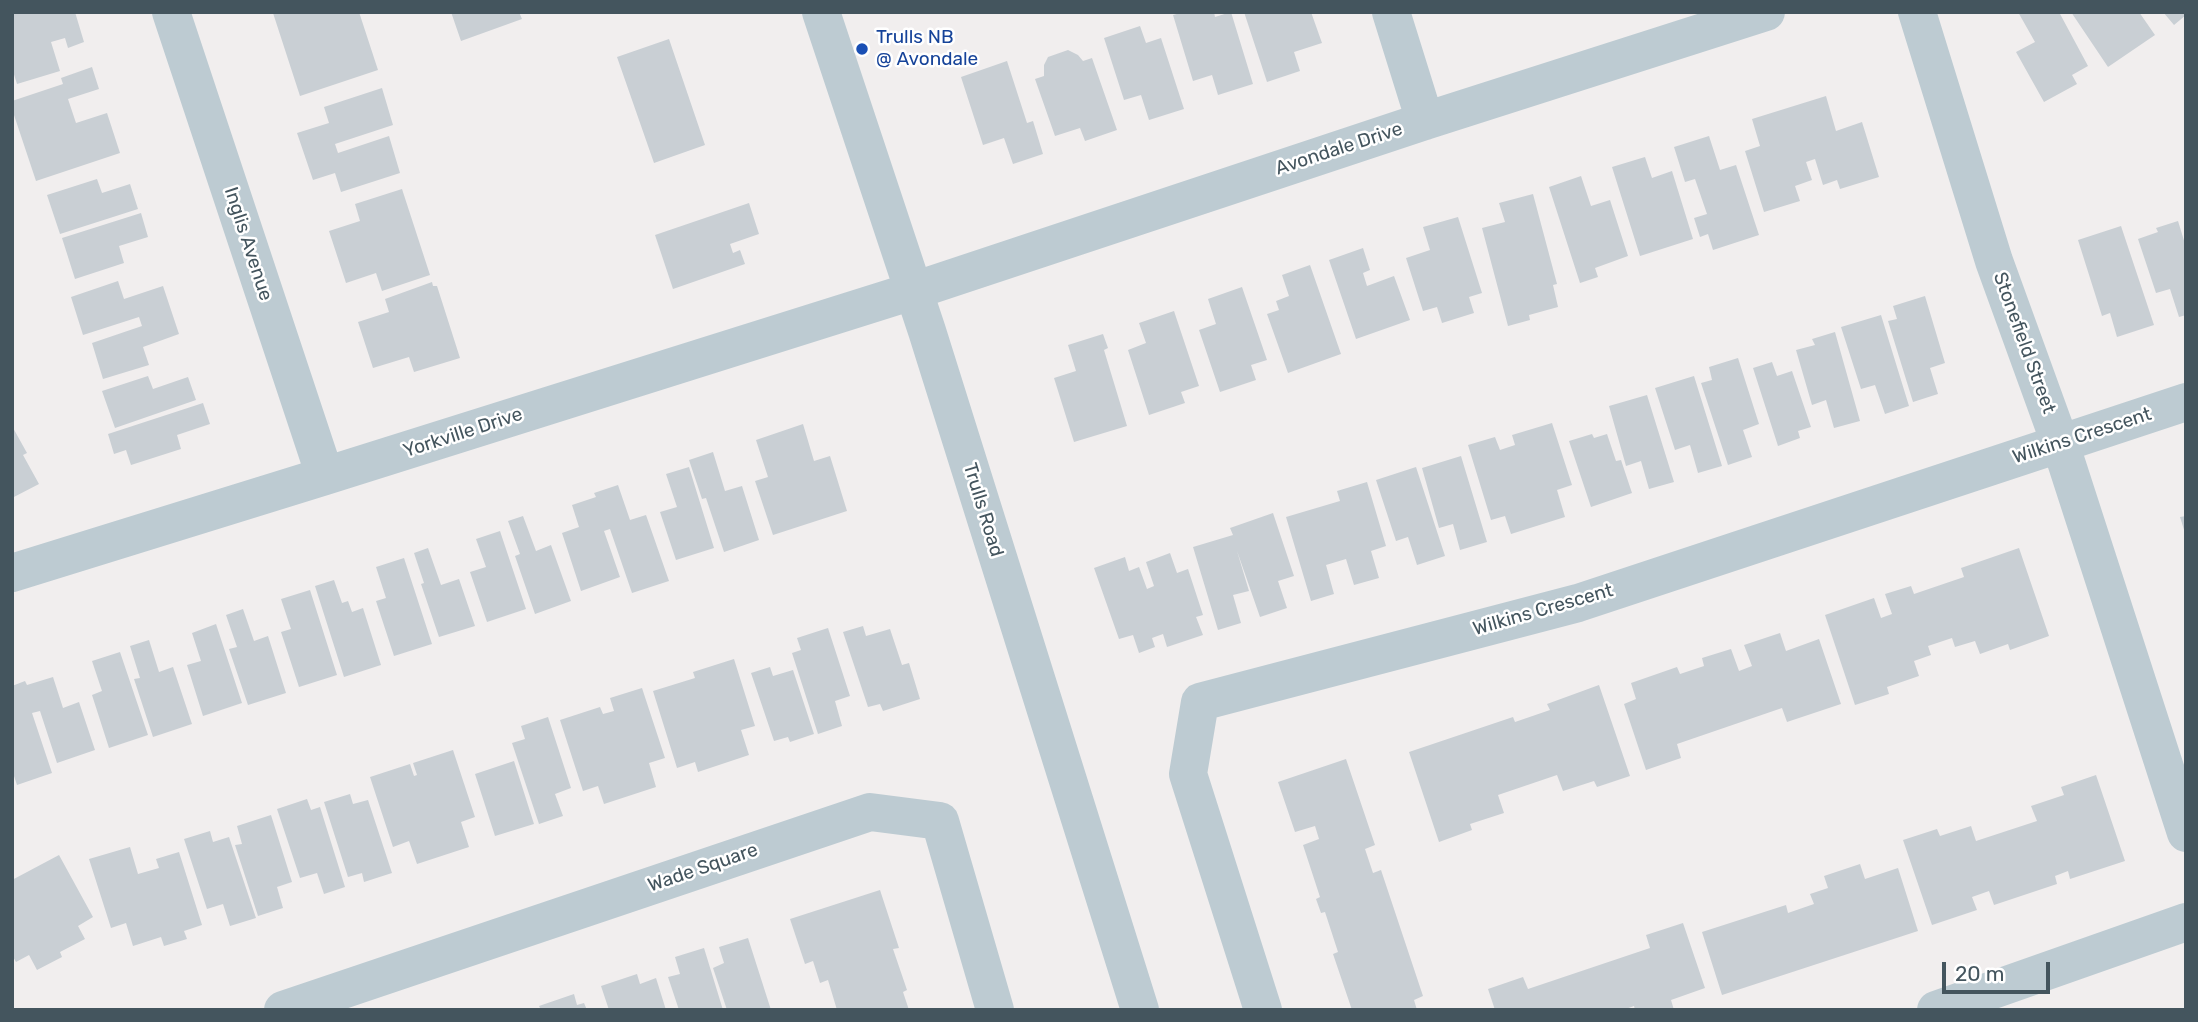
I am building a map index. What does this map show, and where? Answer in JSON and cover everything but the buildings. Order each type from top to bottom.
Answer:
[{"type":"street","name":"Inglis Avenue","points":[[171,12],[325,476]]},
{"type":"street","name":"Trulls Road","points":[[821,12],[913,291],[1140,1010]]},
{"type":"street","points":[[1391,12],[1425,121]]},
{"type":"street","name":"Avondale Drive","points":[[913,291],[1425,121],[1766,12]]},
{"type":"street","name":"Stonefield Street","points":[[1917,12],[1994,261],[2060,443],[2186,833]]},
{"type":"street","name":"Yorkville Drive","points":[[12,573],[913,291]]},
{"type":"street","name":"Wilkins Crescent","points":[[1263,1010],[1188,774],[1200,702],[1578,603],[2186,402]]},
{"type":"street","name":"Wade Square","points":[[283,1010],[870,812],[940,821],[995,1010]]},
{"type":"street","points":[[1936,1010],[2186,922]]},
{"type":"place","name":"Trulls NB @ Avondale","points":[[862,49]]}]
